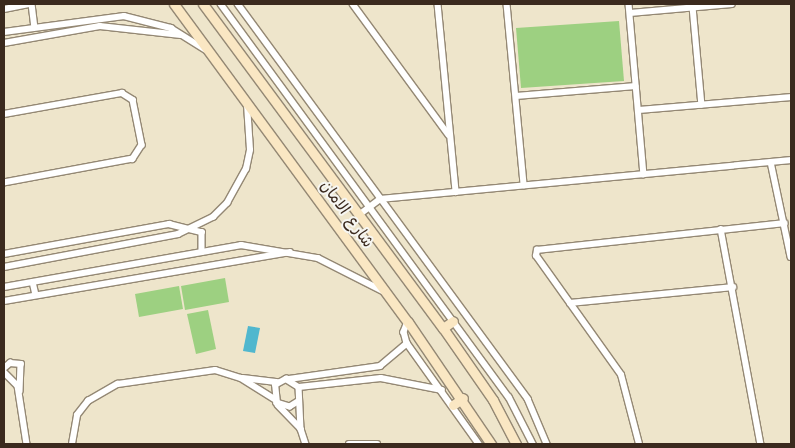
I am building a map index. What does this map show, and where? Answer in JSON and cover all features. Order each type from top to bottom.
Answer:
[{"type":"street","points":[[4,9],[30,4],[35,27]]},
{"type":"street","name":"شارع الامان","points":[[174,4],[463,398],[491,444]]},
{"type":"street","name":"شارع الامان","points":[[203,4],[443,328],[493,400],[516,444]]},
{"type":"street","points":[[221,4],[509,397],[533,444]]},
{"type":"street","points":[[238,4],[528,400],[547,444]]},
{"type":"street","points":[[354,4],[450,136]]},
{"type":"street","points":[[438,4],[456,192]]},
{"type":"street","points":[[507,4],[524,186]]},
{"type":"street","points":[[629,4],[644,174]]},
{"type":"street","points":[[630,13],[732,4]]},
{"type":"street","points":[[693,8],[702,105]]},
{"type":"street","points":[[4,32],[124,16],[156,22],[185,35],[210,53]]},
{"type":"street","points":[[4,43],[100,26],[185,35]]},
{"type":"street","points":[[516,96],[636,86]]},
{"type":"street","points":[[4,114],[122,93],[132,100],[142,145],[133,160],[4,183]]},
{"type":"street","points":[[639,110],[791,97]]},
{"type":"street","points":[[4,267],[196,228],[227,203],[246,169],[250,150],[247,103]]},
{"type":"street","points":[[359,214],[380,199],[791,160]]},
{"type":"street","points":[[772,162],[791,257]]},
{"type":"street","points":[[639,444],[621,374],[536,256],[539,248],[785,223]]},
{"type":"street","points":[[4,254],[169,224],[196,228],[205,238],[202,252]]},
{"type":"street","points":[[721,229],[760,444],[753,444]]},
{"type":"street","points":[[4,287],[241,245],[293,251],[343,267],[387,294]]},
{"type":"street","points":[[4,301],[293,251]]},
{"type":"street","points":[[33,282],[36,296]]},
{"type":"street","points":[[570,303],[733,287]]},
{"type":"street","points":[[443,328],[453,321]]},
{"type":"street","points":[[408,322],[404,332],[407,343],[479,444]]},
{"type":"street","points":[[72,444],[77,415],[102,390],[201,370],[241,378],[278,382],[380,366],[407,343]]},
{"type":"street","points":[[20,393],[14,379],[4,370],[10,363],[21,364],[20,393],[27,444]]},
{"type":"street","points":[[380,366],[381,378]]},
{"type":"street","points":[[241,378],[275,401],[290,407],[298,402]]},
{"type":"street","points":[[289,379],[299,387],[381,378],[442,390]]},
{"type":"street","points":[[275,401],[278,382]]},
{"type":"street","points":[[299,387],[300,429],[306,444]]},
{"type":"street","points":[[453,405],[463,398]]},
{"type":"street","points":[[275,401],[300,429]]},
{"type":"street","points":[[349,444],[377,444]]},
{"type":"green space","points":[[619,21],[624,81],[521,88],[516,28]]},
{"type":"green space","points":[[225,278],[229,302],[185,310],[181,286]]},
{"type":"green space","points":[[179,286],[183,309],[139,317],[135,294]]},
{"type":"green space","points":[[208,310],[216,349],[196,354],[187,314]]},
{"type":"water","points":[[248,326],[260,328],[255,353],[243,351]]}]
